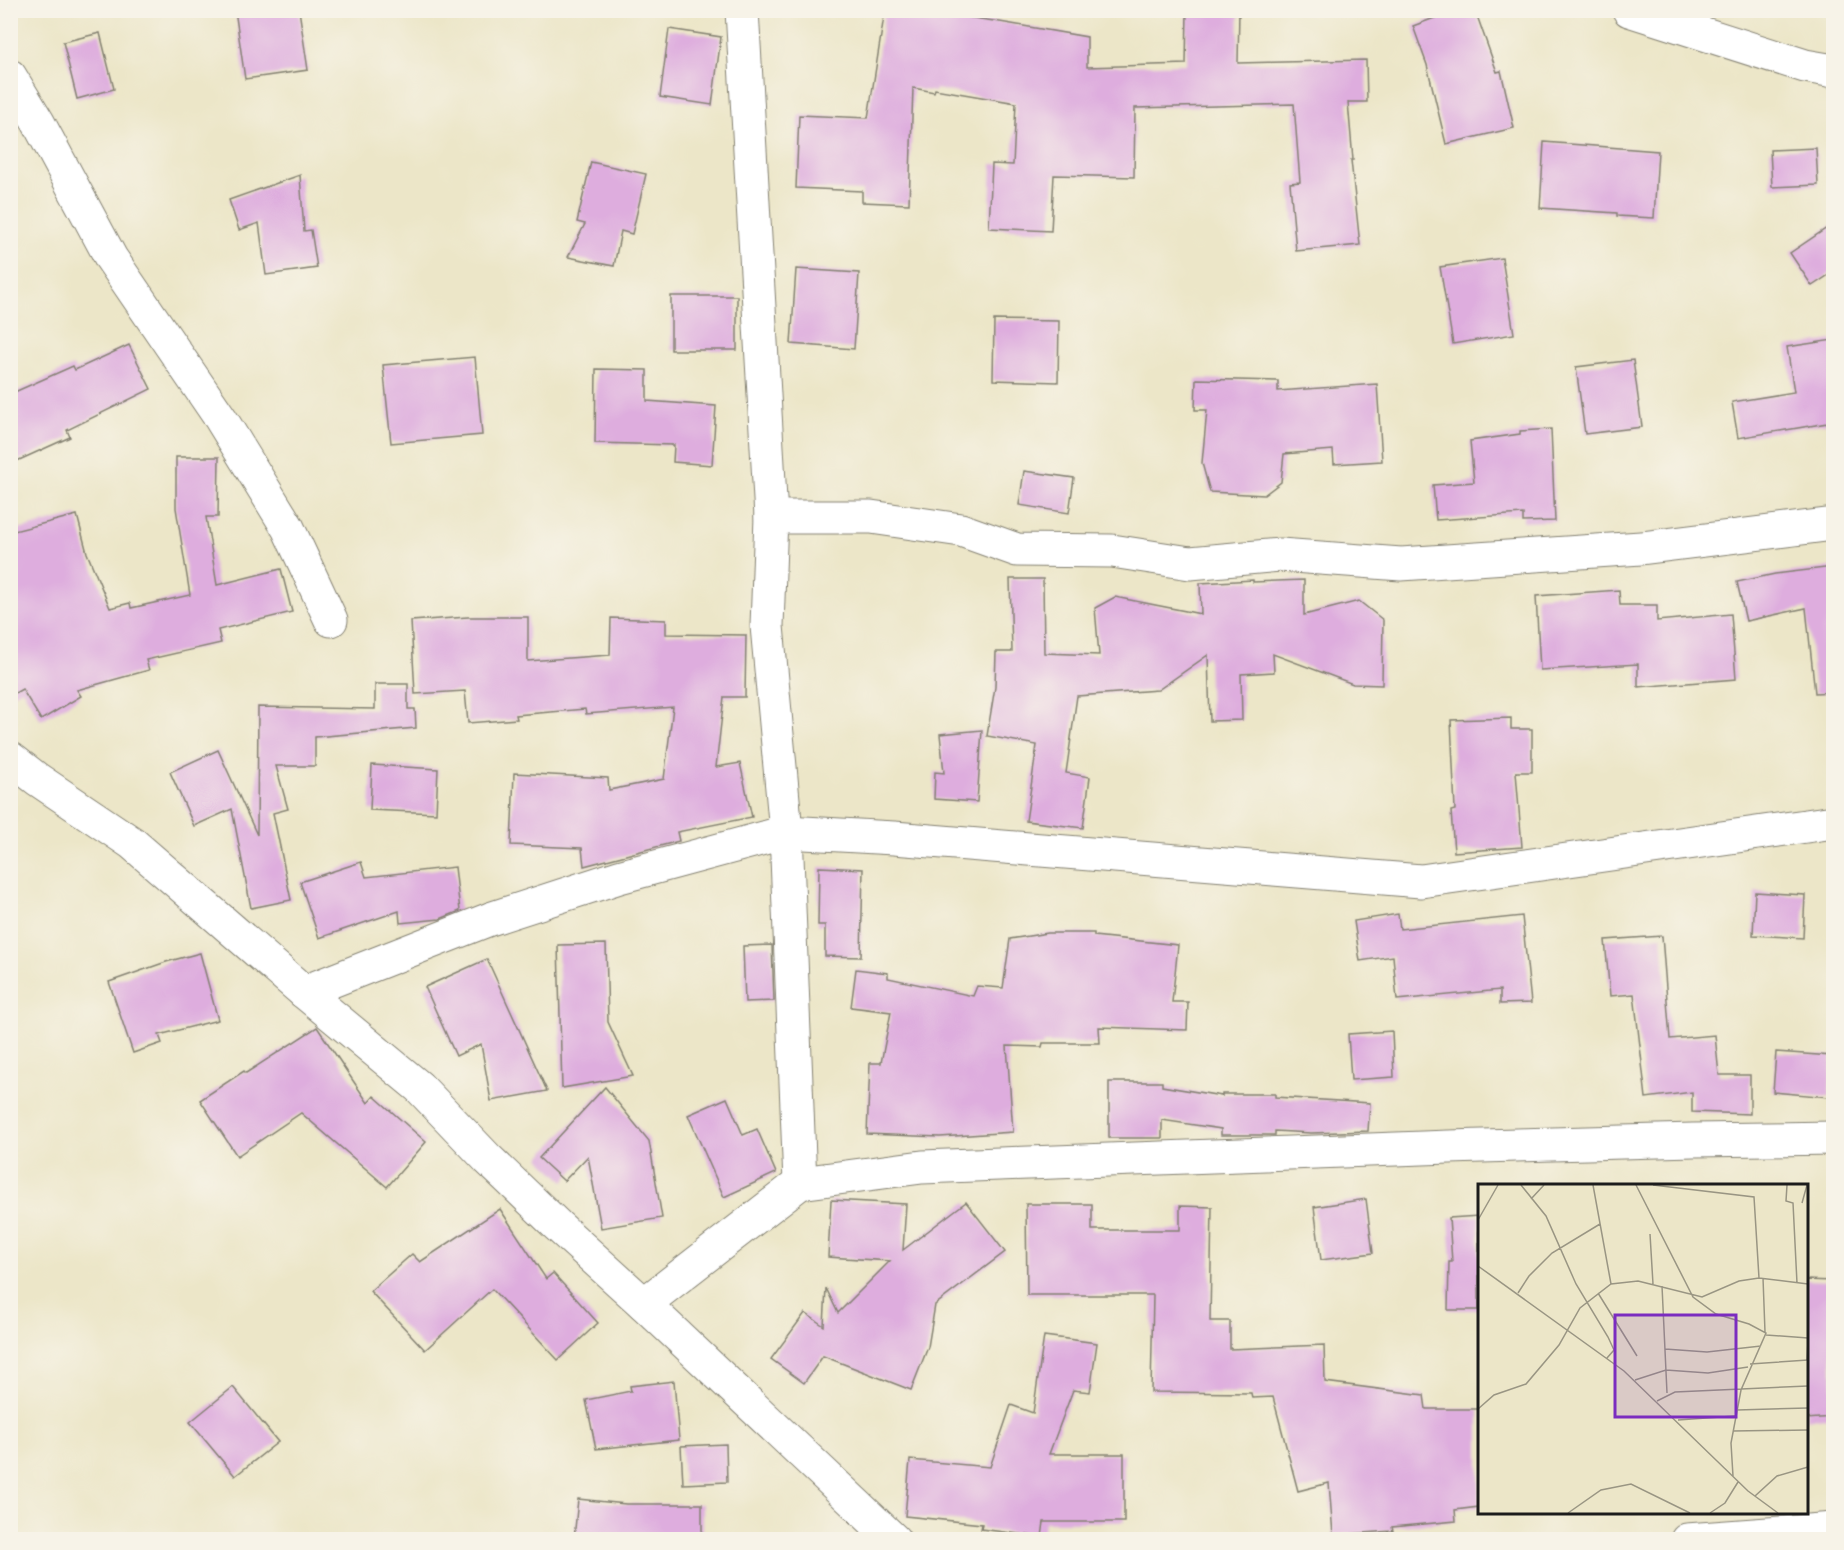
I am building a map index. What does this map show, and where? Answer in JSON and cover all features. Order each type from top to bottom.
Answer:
[{"type":"street","points":[[742,10],[771,517],[767,626],[786,832],[800,1183]]},
{"type":"street","points":[[1629,10],[1805,66],[1833,71]]},
{"type":"street","points":[[10,76],[111,258],[221,419],[288,528],[331,620]]},
{"type":"street","points":[[771,517],[872,517],[961,530],[1017,550],[1112,551],[1190,563],[1280,555],[1401,564],[1641,548],[1833,524]]},
{"type":"street","points":[[10,758],[132,843],[419,1088],[558,1226],[894,1539]]},
{"type":"street","points":[[304,992],[490,919],[619,877],[786,832],[894,838],[1421,881],[1833,822]]},
{"type":"street","points":[[644,1304],[800,1183],[922,1167],[1461,1146],[1833,1138]]},
{"type":"street","points":[[1686,1539],[1833,1529]]},
{"type":"building","points":[[235,10],[299,10],[308,70],[245,79]]},
{"type":"building","points":[[885,10],[918,10],[1087,37],[1087,67],[1186,64],[1187,10],[1239,10],[1238,63],[1366,60],[1367,102],[1348,102],[1353,160],[1351,160],[1360,245],[1296,251],[1290,183],[1300,182],[1294,104],[1135,108],[1134,177],[1054,175],[1051,231],[989,228],[992,164],[1013,165],[1016,103],[935,89],[934,92],[913,88],[909,204],[862,202],[862,191],[796,188],[799,115],[868,118]]},
{"type":"building","points":[[1456,10],[1475,10],[1497,72],[1501,71],[1514,128],[1446,144],[1427,65],[1413,26]]},
{"type":"building","points":[[669,29],[721,37],[712,105],[660,97]]},
{"type":"building","points":[[100,33],[114,89],[77,99],[63,42]]},
{"type":"building","points":[[1544,142],[1658,151],[1654,218],[1540,208]]},
{"type":"building","points":[[1816,148],[1818,185],[1772,187],[1770,150]]},
{"type":"building","points":[[591,162],[646,174],[632,234],[621,231],[614,266],[568,257],[585,224],[577,222]]},
{"type":"building","points":[[300,175],[304,231],[311,230],[317,268],[266,275],[259,223],[239,230],[229,200]]},
{"type":"building","points":[[1833,224],[1833,272],[1812,286],[1790,253]]},
{"type":"building","points":[[1502,258],[1514,334],[1453,344],[1440,267]]},
{"type":"building","points":[[796,269],[859,273],[854,349],[791,344]]},
{"type":"building","points":[[671,296],[737,296],[737,350],[671,350]]},
{"type":"building","points":[[994,320],[1059,321],[1058,382],[993,380]]},
{"type":"building","points":[[1833,340],[1833,422],[1738,438],[1732,402],[1794,392],[1787,347]]},
{"type":"building","points":[[129,345],[151,389],[67,430],[70,437],[17,461],[10,446],[10,394],[73,366],[75,370]]},
{"type":"building","points":[[475,357],[482,435],[391,443],[383,365]]},
{"type":"building","points":[[1633,360],[1642,427],[1585,434],[1576,367]]},
{"type":"building","points":[[596,369],[647,370],[647,401],[716,406],[712,465],[673,462],[674,445],[595,443]]},
{"type":"building","points":[[1196,379],[1278,381],[1278,391],[1377,384],[1382,461],[1334,464],[1333,450],[1284,454],[1281,482],[1264,495],[1210,492],[1202,463],[1207,410],[1195,410]]},
{"type":"building","points":[[1551,429],[1555,521],[1523,522],[1523,514],[1436,520],[1433,485],[1474,482],[1470,441],[1520,434],[1520,431]]},
{"type":"building","points":[[176,457],[219,457],[218,517],[206,517],[217,585],[281,569],[292,612],[218,630],[221,643],[146,660],[149,670],[77,690],[81,696],[41,720],[22,689],[10,696],[10,532],[77,515],[87,553],[110,608],[130,603],[131,608],[190,595],[176,508]]},
{"type":"building","points":[[1024,471],[1074,478],[1069,513],[1019,505]]},
{"type":"building","points":[[1833,567],[1833,692],[1815,693],[1806,608],[1746,621],[1737,582],[1775,574]]},
{"type":"building","points":[[1010,579],[1043,579],[1044,653],[1099,655],[1095,608],[1115,597],[1201,614],[1200,583],[1304,580],[1304,615],[1359,601],[1383,620],[1382,685],[1353,684],[1273,654],[1274,672],[1241,674],[1242,720],[1210,721],[1208,655],[1158,690],[1077,696],[1066,773],[1090,777],[1083,828],[1026,821],[1037,745],[987,736],[995,687],[996,652],[1012,652]]},
{"type":"building","points":[[1619,590],[1620,605],[1657,605],[1657,621],[1731,614],[1736,679],[1638,687],[1638,664],[1540,670],[1536,596]]},
{"type":"building","points":[[468,617],[528,617],[528,661],[610,655],[611,618],[666,620],[666,634],[746,635],[745,697],[724,697],[716,767],[740,763],[752,817],[677,832],[679,841],[584,866],[582,848],[511,845],[514,773],[608,778],[609,790],[664,779],[673,707],[586,714],[585,709],[516,715],[517,719],[468,723],[465,691],[415,694],[411,621]]},
{"type":"building","points":[[375,684],[408,684],[408,709],[415,709],[416,728],[315,737],[315,766],[276,766],[288,809],[273,813],[291,900],[251,908],[232,809],[194,826],[170,772],[218,750],[257,835],[258,707],[375,709]]},
{"type":"building","points":[[1511,718],[1511,729],[1532,729],[1532,772],[1516,772],[1522,847],[1454,852],[1451,811],[1455,810],[1451,720]]},
{"type":"building","points":[[982,730],[977,802],[934,799],[935,772],[944,773],[940,734]]},
{"type":"building","points":[[372,765],[438,769],[436,813],[370,810]]},
{"type":"building","points":[[361,862],[366,877],[455,867],[460,911],[440,919],[400,923],[399,911],[319,938],[300,882]]},
{"type":"building","points":[[819,867],[863,869],[861,957],[825,956],[825,925],[818,925]]},
{"type":"building","points":[[1755,892],[1805,895],[1803,938],[1753,935]]},
{"type":"building","points":[[1398,914],[1400,929],[1522,916],[1531,1003],[1500,1004],[1500,990],[1397,1000],[1393,956],[1360,961],[1354,921]]},
{"type":"building","points":[[1048,933],[1094,933],[1094,936],[1178,945],[1172,1002],[1188,1002],[1187,1030],[1099,1027],[1100,1043],[1043,1043],[1042,1047],[1007,1046],[1013,1132],[940,1137],[867,1134],[870,1063],[881,1063],[891,1012],[851,1007],[856,969],[888,973],[888,978],[973,996],[977,986],[1003,988],[1010,939]]},
{"type":"building","points":[[1662,936],[1670,1039],[1715,1035],[1719,1075],[1750,1075],[1750,1114],[1692,1112],[1692,1092],[1646,1098],[1634,994],[1610,996],[1605,940]]},
{"type":"building","points":[[606,944],[608,1022],[633,1076],[562,1088],[558,945]]},
{"type":"building","points":[[772,945],[774,1001],[745,1002],[743,946]]},
{"type":"building","points":[[200,953],[218,1020],[159,1035],[162,1043],[133,1053],[109,982]]},
{"type":"building","points":[[487,959],[547,1091],[491,1101],[481,1044],[456,1056],[425,987]]},
{"type":"building","points":[[317,1027],[368,1103],[374,1096],[426,1142],[387,1187],[301,1113],[237,1156],[200,1100]]},
{"type":"building","points":[[1392,1031],[1394,1077],[1351,1080],[1348,1034]]},
{"type":"building","points":[[1776,1052],[1832,1056],[1829,1097],[1773,1092]]},
{"type":"building","points":[[1109,1082],[1162,1082],[1162,1086],[1222,1096],[1222,1094],[1275,1094],[1275,1097],[1370,1103],[1368,1131],[1311,1133],[1275,1131],[1275,1135],[1221,1135],[1221,1129],[1162,1120],[1162,1138],[1109,1138]]},
{"type":"building","points":[[605,1087],[649,1141],[662,1218],[601,1228],[588,1156],[564,1181],[539,1158]]},
{"type":"building","points":[[727,1098],[743,1135],[757,1129],[776,1173],[724,1197],[688,1115]]},
{"type":"building","points":[[1366,1199],[1373,1253],[1321,1260],[1314,1207]]},
{"type":"building","points":[[831,1200],[906,1204],[903,1250],[966,1202],[1005,1252],[935,1305],[928,1347],[911,1390],[823,1356],[804,1383],[771,1359],[805,1313],[824,1326],[826,1288],[838,1313],[890,1261],[828,1257]]},
{"type":"building","points":[[1026,1204],[1092,1204],[1092,1230],[1180,1230],[1180,1206],[1212,1207],[1210,1321],[1230,1321],[1230,1349],[1324,1345],[1325,1382],[1424,1395],[1426,1409],[1478,1409],[1478,1507],[1455,1510],[1456,1521],[1392,1527],[1393,1531],[1333,1535],[1329,1483],[1298,1491],[1273,1397],[1252,1398],[1251,1393],[1151,1392],[1153,1295],[1027,1295]]},
{"type":"building","points":[[500,1209],[546,1279],[553,1273],[598,1323],[558,1360],[492,1289],[425,1350],[370,1291],[412,1254],[420,1262]]},
{"type":"building","points":[[1478,1216],[1478,1310],[1448,1310],[1449,1262],[1452,1262],[1449,1218]]},
{"type":"building","points":[[1808,1280],[1833,1281],[1833,1338],[1831,1338],[1833,1417],[1808,1419]]},
{"type":"building","points":[[1044,1336],[1097,1343],[1090,1392],[1073,1390],[1049,1454],[1124,1454],[1124,1522],[1044,1522],[1042,1537],[981,1529],[982,1524],[905,1516],[910,1460],[990,1467],[1011,1405],[1033,1413]]},
{"type":"building","points":[[674,1381],[679,1440],[596,1449],[586,1400],[631,1391],[630,1386]]},
{"type":"building","points":[[233,1387],[278,1442],[235,1476],[190,1422]]},
{"type":"building","points":[[726,1444],[727,1482],[683,1484],[681,1446]]},
{"type":"building","points":[[578,1499],[626,1504],[702,1504],[702,1539],[574,1539]]}]
